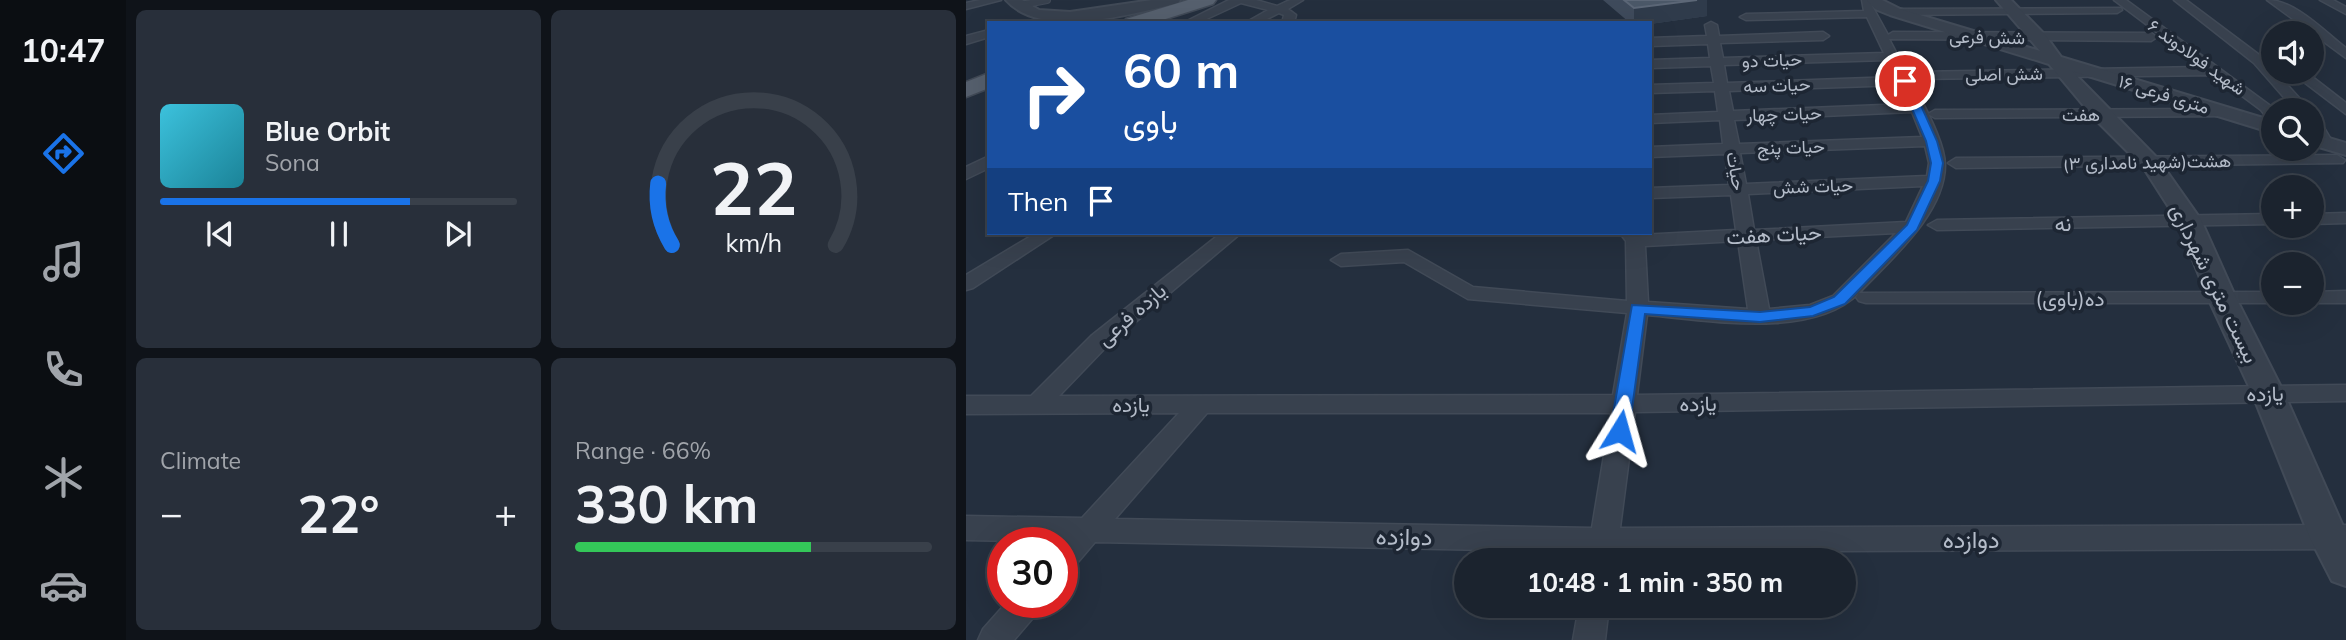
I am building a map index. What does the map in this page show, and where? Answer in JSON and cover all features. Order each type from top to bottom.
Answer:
[{"type":"main road","points":[[1113,21],[1180,0]]},
{"type":"main road","points":[[1139,21],[1207,0]]},
{"type":"main road","points":[[966,79],[987,70]]},
{"type":"main road","points":[[966,90],[987,81]]},
{"type":"street","points":[[966,6],[996,0]]},
{"type":"street","points":[[1027,10],[1062,16],[1093,14],[1143,3],[1173,0]]},
{"type":"street","points":[[1192,21],[1238,0]]},
{"type":"street","points":[[1244,0],[1280,8],[1290,15],[1288,21]]},
{"type":"street","points":[[1254,21],[1298,0]]},
{"type":"street","name":"شهید فولادوند ۶","points":[[2088,0],[2118,5],[2261,103]]},
{"type":"street","points":[[2179,0],[2261,63]]},
{"type":"street","points":[[2272,0],[2346,54]]},
{"type":"street","points":[[2325,0],[2346,11]]},
{"type":"street","name":"بیست متری شهرداری","points":[[2008,5],[2039,38],[2059,66],[2101,114],[2151,163],[2189,220],[2222,298],[2338,538],[2346,569]]},
{"type":"street","points":[[1746,17],[1877,6],[2118,5]]},
{"type":"street","points":[[1341,260],[1408,256],[1468,293],[1638,308],[1760,317],[1813,311],[1840,300],[1913,227],[1934,181],[1937,163],[1909,78],[1893,56],[1877,6]]},
{"type":"street","name":"۱۶ متری فرعی","points":[[1877,6],[1986,37],[2059,66],[2095,72],[2261,123]]},
{"type":"street","points":[[1652,42],[1713,32],[1823,36]]},
{"type":"street","name":"حیات","points":[[1713,32],[1760,317]]},
{"type":"street","points":[[966,40],[987,34]]},
{"type":"street","name":"شش فرعی","points":[[1893,36],[2151,37]]},
{"type":"street","name":"حیات دو","points":[[1652,64],[1893,56]]},
{"type":"street","name":"شش اصلی","points":[[1909,78],[2059,66]]},
{"type":"street","points":[[2095,72],[2215,71]]},
{"type":"street","name":"حیات سه","points":[[1652,89],[1909,78]]},
{"type":"street","points":[[2281,84],[2293,98]]},
{"type":"street","points":[[2314,84],[2346,110]]},
{"type":"street","name":"حیات چهار","points":[[1652,119],[1917,108]]},
{"type":"street","name":"هفت","points":[[1935,114],[2227,113]]},
{"type":"street","name":"حیات پنج","points":[[1652,152],[1931,141]]},
{"type":"street","name":"هشت(شهید نامداری ۳)","points":[[1956,163],[2151,163],[2330,148]]},
{"type":"street","points":[[966,174],[987,162]]},
{"type":"street","name":"حیات شش","points":[[1652,193],[1934,181]]},
{"type":"street","points":[[2324,219],[2346,218]]},
{"type":"street","name":"نه","points":[[1937,225],[2261,219]]},
{"type":"street","name":"حیات هفت","points":[[1632,237],[1747,236],[1913,227]]},
{"type":"street","points":[[966,284],[1045,235]]},
{"type":"street","name":"یازده فرعی","points":[[1038,404],[1099,341],[1230,235]]},
{"type":"street","points":[[1602,548],[1638,308],[1632,237]]},
{"type":"street","name":"ده(باوی)","points":[[1866,298],[2261,298]]},
{"type":"street","points":[[2324,298],[2346,298]]},
{"type":"street","name":"یازده","points":[[966,405],[1624,404],[2346,393]]},
{"type":"street","points":[[1078,542],[1202,403]]},
{"type":"street","name":"دوازده","points":[[966,528],[1088,530],[1551,548]]},
{"type":"street","name":"دوازده","points":[[1725,548],[2338,538]]},
{"type":"street","points":[[994,640],[1013,618]]},
{"type":"street","points":[[1589,640],[1592,618]]},
{"type":"lane","points":[[1027,10],[1047,0]]},
{"type":"building","points":[[1624,0],[1697,0],[1634,8]]},
{"type":"route","points":[[1620,431],[1638,308],[1760,317],[1813,311],[1840,300],[1913,227],[1934,181],[1937,163],[1931,141],[1905,81]]}]
